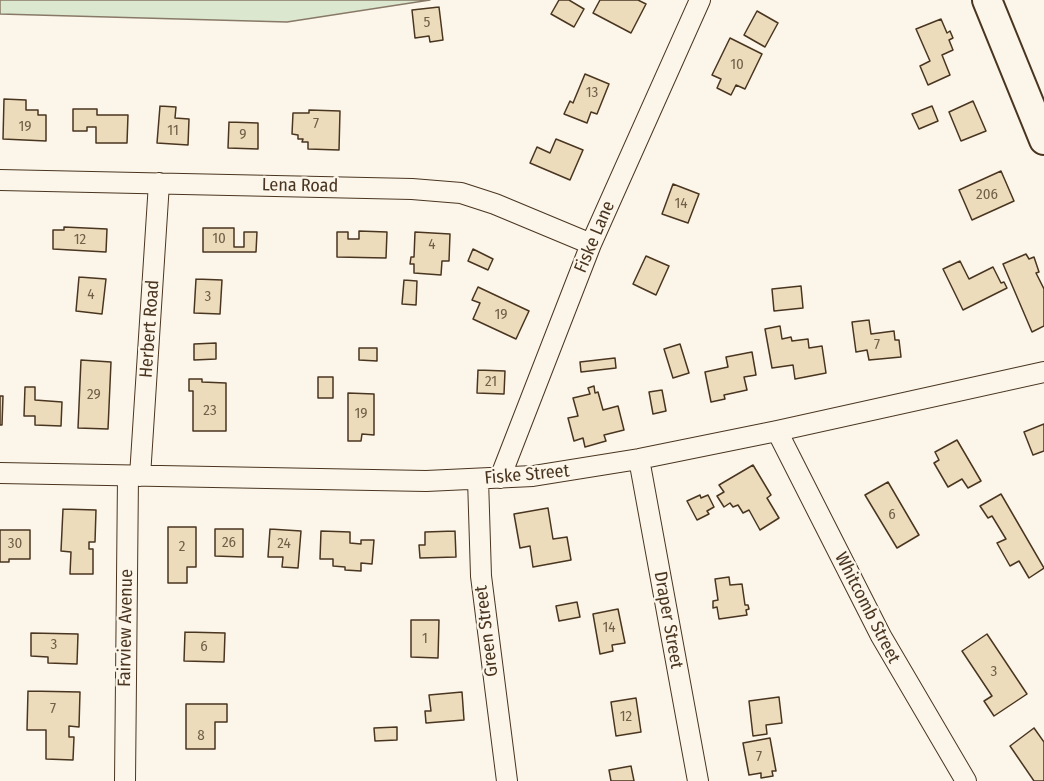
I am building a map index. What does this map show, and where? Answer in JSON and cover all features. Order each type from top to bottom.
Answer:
[{"type":"street","name":"Fiske Lane","points":[[500,478],[591,244],[700,0]]},
{"type":"street","points":[[987,0],[1044,140]]},
{"type":"street","name":"Lena Road","points":[[0,180],[412,189],[461,193],[495,204],[591,244]]},
{"type":"street","name":"Herbert Road","points":[[134,476],[159,183]]},
{"type":"street","name":"Fiske Street","points":[[0,473],[426,481],[500,478],[564,472],[777,431],[1044,372]]},
{"type":"street","name":"Whitcomb Street","points":[[777,431],[880,636],[966,781]]},
{"type":"street","name":"Draper Street","points":[[639,459],[698,781]]},
{"type":"street","name":"Fairview Avenue","points":[[125,781],[134,476]]},
{"type":"street","name":"Green Street","points":[[478,479],[480,576],[507,781]]},
{"type":"green space","points":[[0,0],[430,0],[287,22],[0,14]]},
{"type":"building","points":[[559,0],[569,0],[584,9],[574,27],[551,14]]},
{"type":"building","points":[[600,0],[638,0],[646,4],[631,33],[593,13]]},
{"type":"building","points":[[439,7],[443,40],[430,42],[429,36],[415,38],[412,10]]},
{"type":"building","points":[[757,11],[778,23],[765,47],[744,35]]},
{"type":"building","points":[[941,19],[947,33],[950,31],[953,38],[949,40],[953,50],[942,55],[950,75],[928,85],[920,66],[930,61],[916,29]]},
{"type":"building","points":[[730,38],[762,54],[745,89],[736,85],[731,95],[717,88],[721,79],[712,75]]},
{"type":"building","points":[[585,74],[609,84],[597,114],[591,112],[587,123],[564,114],[570,101],[573,103]]},
{"type":"building","points":[[4,99],[26,100],[26,110],[38,110],[38,115],[46,115],[46,141],[3,139]]},
{"type":"building","points":[[973,101],[986,131],[961,141],[949,112]]},
{"type":"building","points":[[160,106],[176,107],[175,118],[189,119],[188,145],[157,143]]},
{"type":"building","points":[[932,106],[938,121],[919,129],[912,114]]},
{"type":"building","points":[[73,109],[97,109],[97,115],[128,115],[127,143],[96,143],[96,127],[87,127],[87,131],[73,131]]},
{"type":"building","points":[[309,110],[340,111],[339,150],[308,149],[308,142],[302,142],[303,139],[298,139],[298,135],[292,134],[293,113],[309,113]]},
{"type":"building","points":[[229,122],[258,123],[258,149],[228,148]]},
{"type":"building","points":[[556,139],[583,150],[570,180],[530,163],[537,147],[550,153]]},
{"type":"building","points":[[1001,171],[1014,201],[972,220],[959,190]]},
{"type":"building","points":[[673,184],[699,194],[688,223],[662,214]]},
{"type":"building","points":[[64,227],[107,229],[106,252],[53,249],[53,230],[64,230]]},
{"type":"building","points":[[203,228],[234,228],[234,247],[244,247],[244,232],[257,232],[256,252],[203,252]]},
{"type":"building","points":[[359,231],[387,232],[386,258],[337,257],[337,232],[348,232],[348,239],[359,239]]},
{"type":"building","points":[[415,232],[450,234],[449,261],[442,261],[441,275],[414,273],[414,264],[410,264],[411,257],[414,257]]},
{"type":"building","points":[[473,249],[493,259],[488,270],[468,261]]},
{"type":"building","points":[[1026,254],[1029,259],[1034,257],[1039,272],[1036,273],[1044,289],[1044,326],[1032,332],[1003,264]]},
{"type":"building","points":[[646,256],[669,266],[656,295],[633,284]]},
{"type":"building","points":[[960,261],[969,279],[993,267],[1001,283],[1004,282],[1007,288],[963,310],[943,269]]},
{"type":"building","points":[[79,277],[106,279],[102,314],[76,311]]},
{"type":"building","points":[[196,279],[222,280],[220,314],[194,313]]},
{"type":"building","points":[[404,280],[417,281],[416,305],[402,304]]},
{"type":"building","points":[[801,286],[803,308],[774,311],[772,289]]},
{"type":"building","points":[[478,287],[529,311],[516,339],[473,319],[480,303],[472,300]]},
{"type":"building","points":[[869,320],[871,334],[894,331],[895,340],[899,340],[901,357],[869,360],[867,350],[856,352],[852,322]]},
{"type":"building","points":[[780,326],[782,339],[791,337],[792,341],[808,339],[809,348],[822,346],[826,373],[795,379],[793,365],[772,368],[765,329]]},
{"type":"building","points":[[216,343],[216,359],[194,360],[194,344]]},
{"type":"building","points":[[680,344],[689,373],[673,378],[664,349]]},
{"type":"building","points":[[359,348],[377,348],[377,361],[359,360]]},
{"type":"building","points":[[752,352],[756,375],[744,377],[747,390],[724,395],[725,399],[711,402],[705,372],[728,367],[726,357]]},
{"type":"building","points":[[615,358],[616,368],[581,372],[580,362]]},
{"type":"building","points":[[81,360],[111,362],[108,429],[78,428]]},
{"type":"building","points":[[478,370],[505,371],[504,394],[477,393]]},
{"type":"building","points":[[318,377],[333,377],[333,398],[318,398]]},
{"type":"building","points":[[189,379],[226,383],[226,431],[193,431],[193,391],[189,391]]},
{"type":"building","points":[[594,386],[603,410],[618,406],[624,430],[604,435],[606,441],[585,447],[583,438],[574,441],[568,418],[578,416],[573,398],[590,394],[588,388]]},
{"type":"building","points":[[25,387],[35,387],[35,400],[62,402],[61,426],[35,425],[35,416],[24,416]]},
{"type":"building","points":[[662,390],[666,411],[653,414],[649,392]]},
{"type":"building","points":[[348,393],[374,394],[374,435],[362,434],[361,441],[348,441]]},
{"type":"building","points":[[0,396],[3,396],[2,425],[0,425]]},
{"type":"building","points":[[1044,424],[1044,451],[1033,455],[1024,432]]},
{"type":"building","points":[[957,440],[981,481],[968,488],[962,479],[948,487],[934,463],[939,460],[935,452]]},
{"type":"building","points":[[753,465],[771,495],[767,498],[779,518],[760,530],[749,510],[743,513],[738,505],[733,507],[730,503],[724,507],[717,496],[724,492],[719,485]]},
{"type":"building","points":[[888,482],[919,535],[897,548],[865,495]]},
{"type":"building","points":[[1001,494],[1044,568],[1029,578],[1019,561],[1010,566],[997,543],[1006,539],[992,516],[988,518],[980,506]]},
{"type":"building","points":[[700,495],[701,498],[708,495],[714,507],[707,511],[709,514],[697,520],[687,501]]},
{"type":"building","points":[[548,508],[553,539],[567,537],[571,560],[533,567],[530,546],[520,548],[514,514]]},
{"type":"building","points":[[63,509],[96,510],[95,542],[89,542],[89,549],[93,549],[93,574],[70,574],[71,552],[61,551]]},
{"type":"building","points":[[168,527],[196,527],[196,567],[187,567],[187,583],[168,583]]},
{"type":"building","points":[[215,529],[243,529],[243,557],[215,556]]},
{"type":"building","points":[[270,529],[301,531],[298,568],[282,567],[283,557],[268,557]]},
{"type":"building","points":[[0,530],[30,530],[30,559],[9,559],[9,562],[0,562]]},
{"type":"building","points":[[321,531],[350,532],[350,543],[361,544],[361,540],[374,540],[372,564],[361,563],[361,571],[345,570],[345,567],[333,566],[333,559],[320,559]]},
{"type":"building","points":[[455,531],[456,557],[420,558],[419,545],[425,545],[425,532]]},
{"type":"building","points":[[729,577],[730,585],[742,584],[745,605],[748,605],[749,609],[746,610],[747,615],[719,619],[717,607],[713,608],[713,601],[718,600],[715,579]]},
{"type":"building","points":[[577,602],[580,617],[559,621],[556,606]]},
{"type":"building","points":[[618,609],[625,643],[612,645],[613,651],[600,654],[593,614]]},
{"type":"building","points":[[411,620],[439,620],[438,658],[411,657]]},
{"type":"building","points":[[185,632],[225,633],[224,662],[184,661]]},
{"type":"building","points":[[31,633],[78,634],[77,664],[48,663],[48,657],[31,656]]},
{"type":"building","points":[[987,634],[1027,694],[994,716],[984,701],[992,696],[962,651]]},
{"type":"building","points":[[28,691],[80,692],[79,727],[69,726],[69,737],[74,737],[73,760],[46,759],[46,730],[27,730]]},
{"type":"building","points":[[462,692],[464,720],[426,723],[425,711],[431,711],[429,695]]},
{"type":"building","points":[[779,697],[782,723],[766,725],[767,734],[753,736],[749,701]]},
{"type":"building","points":[[636,698],[641,732],[616,736],[611,702]]},
{"type":"building","points":[[186,704],[227,704],[227,722],[215,722],[215,749],[186,749]]},
{"type":"building","points":[[397,727],[397,740],[375,741],[374,728]]},
{"type":"building","points":[[1034,728],[1044,742],[1044,781],[1034,781],[1010,746]]},
{"type":"building","points":[[770,738],[776,771],[772,771],[773,776],[761,778],[761,773],[749,775],[743,743]]},
{"type":"building","points":[[631,766],[634,781],[611,781],[609,770]]}]
